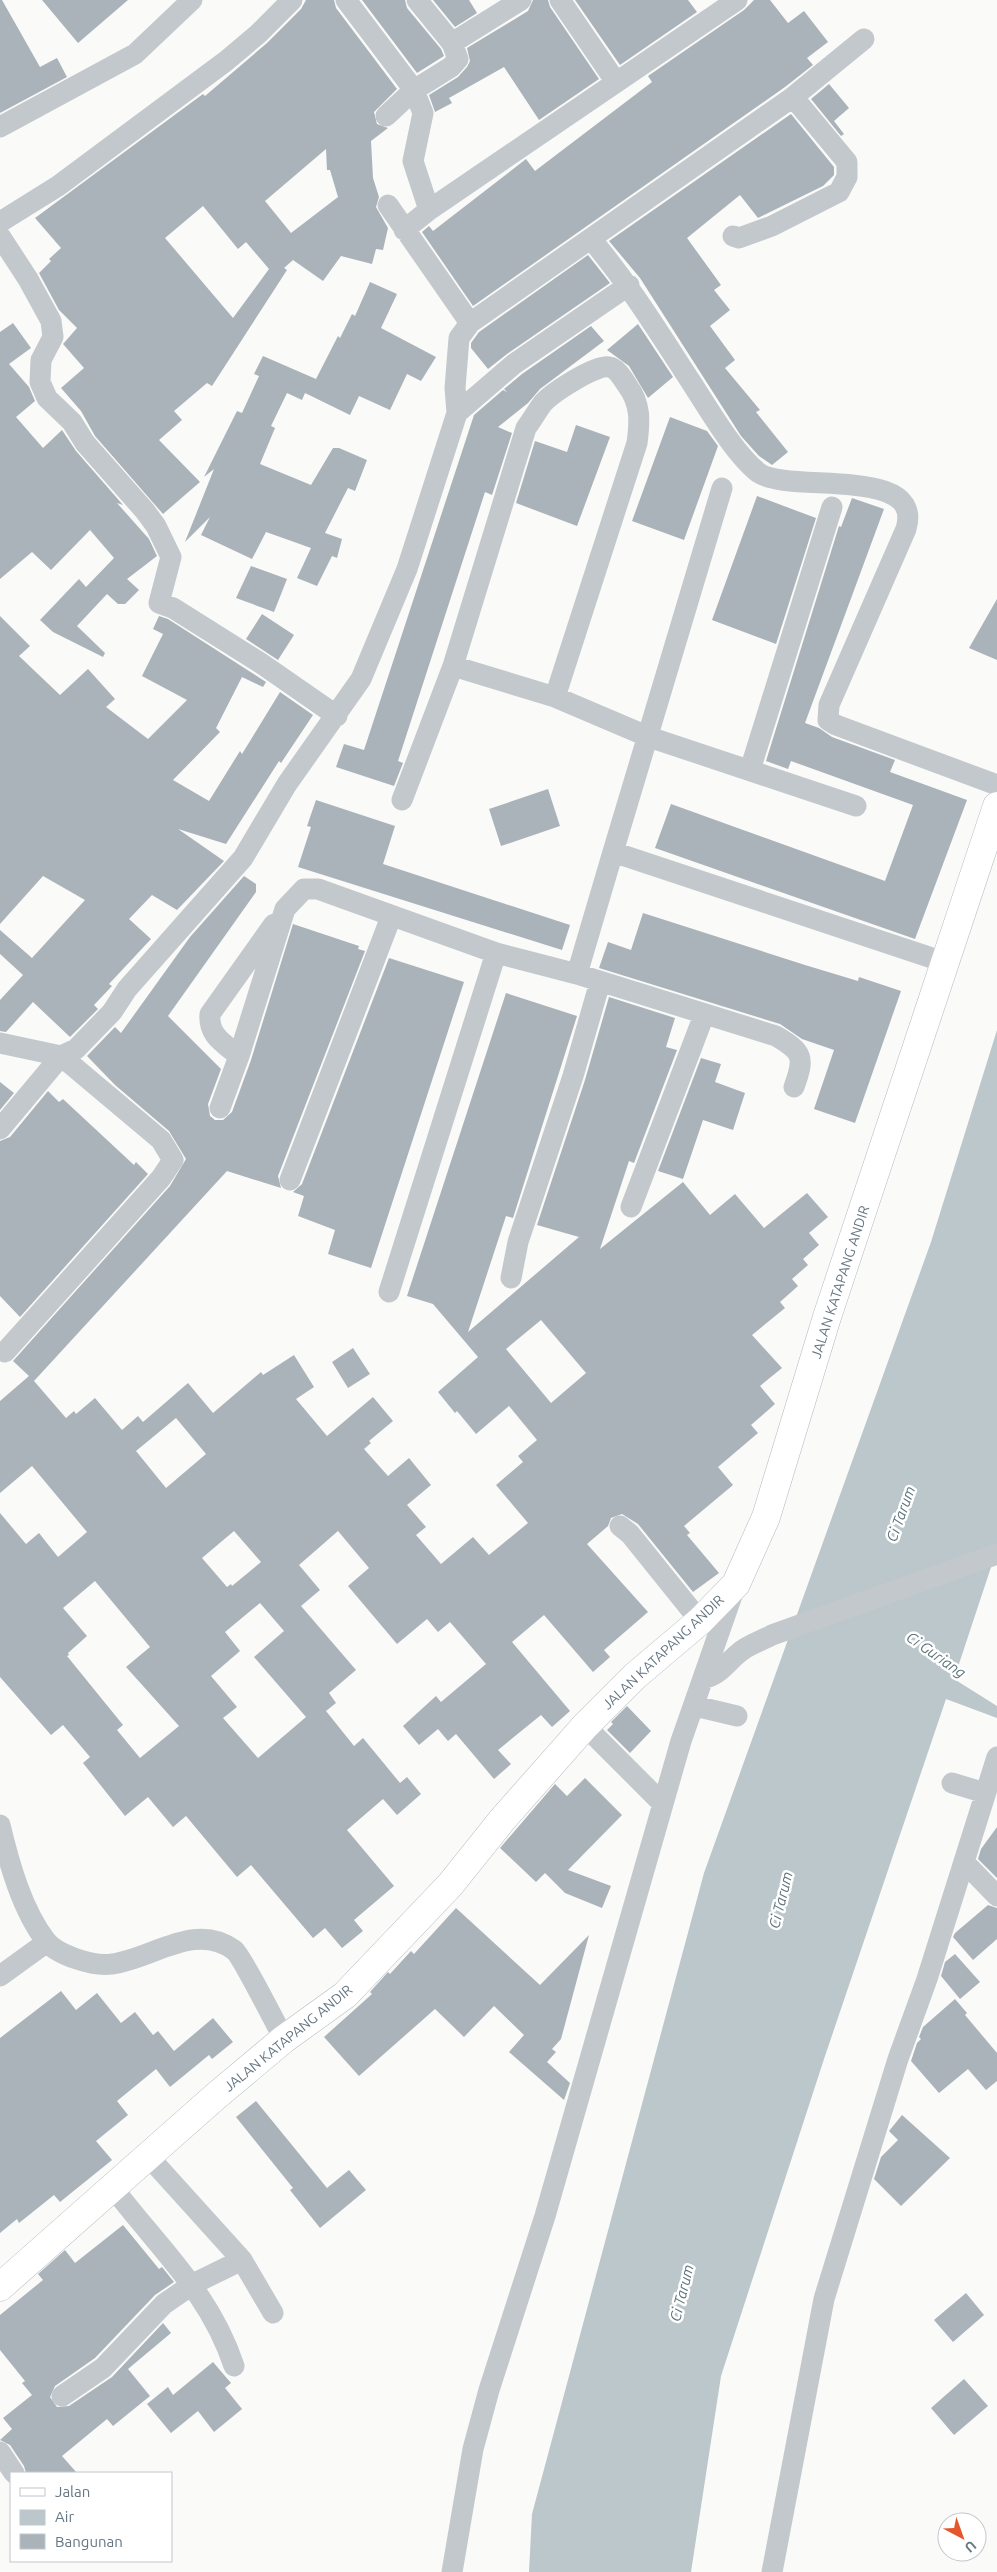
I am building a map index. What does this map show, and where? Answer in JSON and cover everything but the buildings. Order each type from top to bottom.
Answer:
[{"type":"street","points":[[0,126],[135,54],[192,0]]},
{"type":"street","points":[[0,222],[58,186],[226,60],[258,34],[292,0]]},
{"type":"street","points":[[346,0],[414,90],[423,114],[412,161],[429,210]]},
{"type":"street","points":[[386,116],[414,90],[456,63],[458,56],[452,43],[417,0]]},
{"type":"street","points":[[452,43],[521,0]]},
{"type":"street","points":[[561,0],[616,82]]},
{"type":"street","points":[[404,230],[429,210],[732,1]]},
{"type":"street","points":[[0,1129],[62,1056],[76,1048],[112,1012],[128,989],[242,858],[287,784],[361,679],[401,586],[434,490],[457,413],[455,388],[459,338],[470,323],[793,97],[864,39]]},
{"type":"street","points":[[733,236],[739,238],[772,226],[839,192],[847,177],[847,162],[793,97]]},
{"type":"street","points":[[388,205],[470,323]]},
{"type":"street","points":[[0,236],[28,278],[51,321],[53,337],[41,360],[40,382],[47,398],[72,422],[85,443],[146,511],[156,526],[171,557],[159,603],[173,608],[259,662],[336,716]]},
{"type":"street","points":[[591,239],[629,285],[718,425],[746,460],[760,474],[777,479],[841,484],[890,492],[899,497],[906,508],[909,519],[906,530],[829,705],[828,720],[836,725],[997,785]]},
{"type":"street","points":[[457,413],[514,364],[629,285]]},
{"type":"street","points":[[402,800],[453,666],[526,428],[544,401],[578,378],[603,366],[610,367],[616,370],[634,394],[641,418],[637,443],[555,697]]},
{"type":"street","points":[[577,974],[722,488]]},
{"type":"street","points":[[750,770],[832,507]]},
{"type":"street","points":[[453,666],[555,697],[648,737],[856,806]]},
{"type":"street","name":"JALAN KATAPANG ANDIR","points":[[0,2287],[148,2156],[289,2036],[345,1995],[450,1885],[502,1820],[585,1726],[636,1676],[732,1596],[766,1517],[827,1318],[997,806]]},
{"type":"street","points":[[613,852],[944,962]]},
{"type":"street","points":[[239,1056],[215,1036],[209,1025],[210,1014],[285,910],[304,889],[318,889],[496,954],[577,974],[776,1036],[795,1047],[802,1059],[802,1066],[794,1087]]},
{"type":"street","points":[[220,1108],[239,1056],[285,910]]},
{"type":"street","points":[[290,1180],[391,917]]},
{"type":"street","points":[[389,1292],[496,954]]},
{"type":"street","points":[[511,1278],[518,1242],[573,1076],[600,982]]},
{"type":"street","points":[[631,1207],[704,1015]]},
{"type":"street","points":[[0,1043],[62,1056],[160,1140],[173,1160],[161,1178],[5,1352]]},
{"type":"street","points":[[620,1526],[700,1621]]},
{"type":"street","points":[[705,1678],[714,1676],[740,1651],[772,1636],[997,1554]]},
{"type":"street","points":[[732,1596],[740,1651]]},
{"type":"street","points":[[452,2572],[473,2449],[529,2262],[545,2216],[681,1741],[705,1678],[732,1596]]},
{"type":"street","points":[[695,1706],[737,1716]]},
{"type":"street","points":[[585,1726],[664,1804]]},
{"type":"street","points":[[772,2572],[824,2300],[898,2059],[927,1979],[997,1757]]},
{"type":"street","points":[[952,1783],[985,1793]]},
{"type":"street","points":[[0,1826],[5,1871],[47,1942],[77,1960],[112,1964],[178,1943],[214,1939],[236,1951],[289,2036]]},
{"type":"street","points":[[964,1863],[997,1896]]},
{"type":"street","points":[[0,1976],[47,1942]]},
{"type":"street","points":[[148,2156],[242,2260],[273,2313]]},
{"type":"street","points":[[114,2188],[193,2284],[226,2341],[234,2366]]},
{"type":"street","points":[[62,2396],[103,2368],[164,2304],[193,2284],[242,2260]]},
{"type":"street","points":[[0,2452],[13,2472]]},
{"type":"water","points":[[997,1030],[997,1549],[954,1679],[997,1706],[997,1718],[946,1699],[824,2059],[721,2376],[691,2572],[529,2572],[532,2514],[704,1873],[931,1242]]},
{"type":"water label","name":"Ci Tarum","points":[[901,1514]]},
{"type":"water label","name":"Ci Guriang","points":[[936,1655]]},
{"type":"water label","name":"Ci Tarum","points":[[781,1900]]},
{"type":"water label","name":"Ci Tarum","points":[[682,2293]]}]
